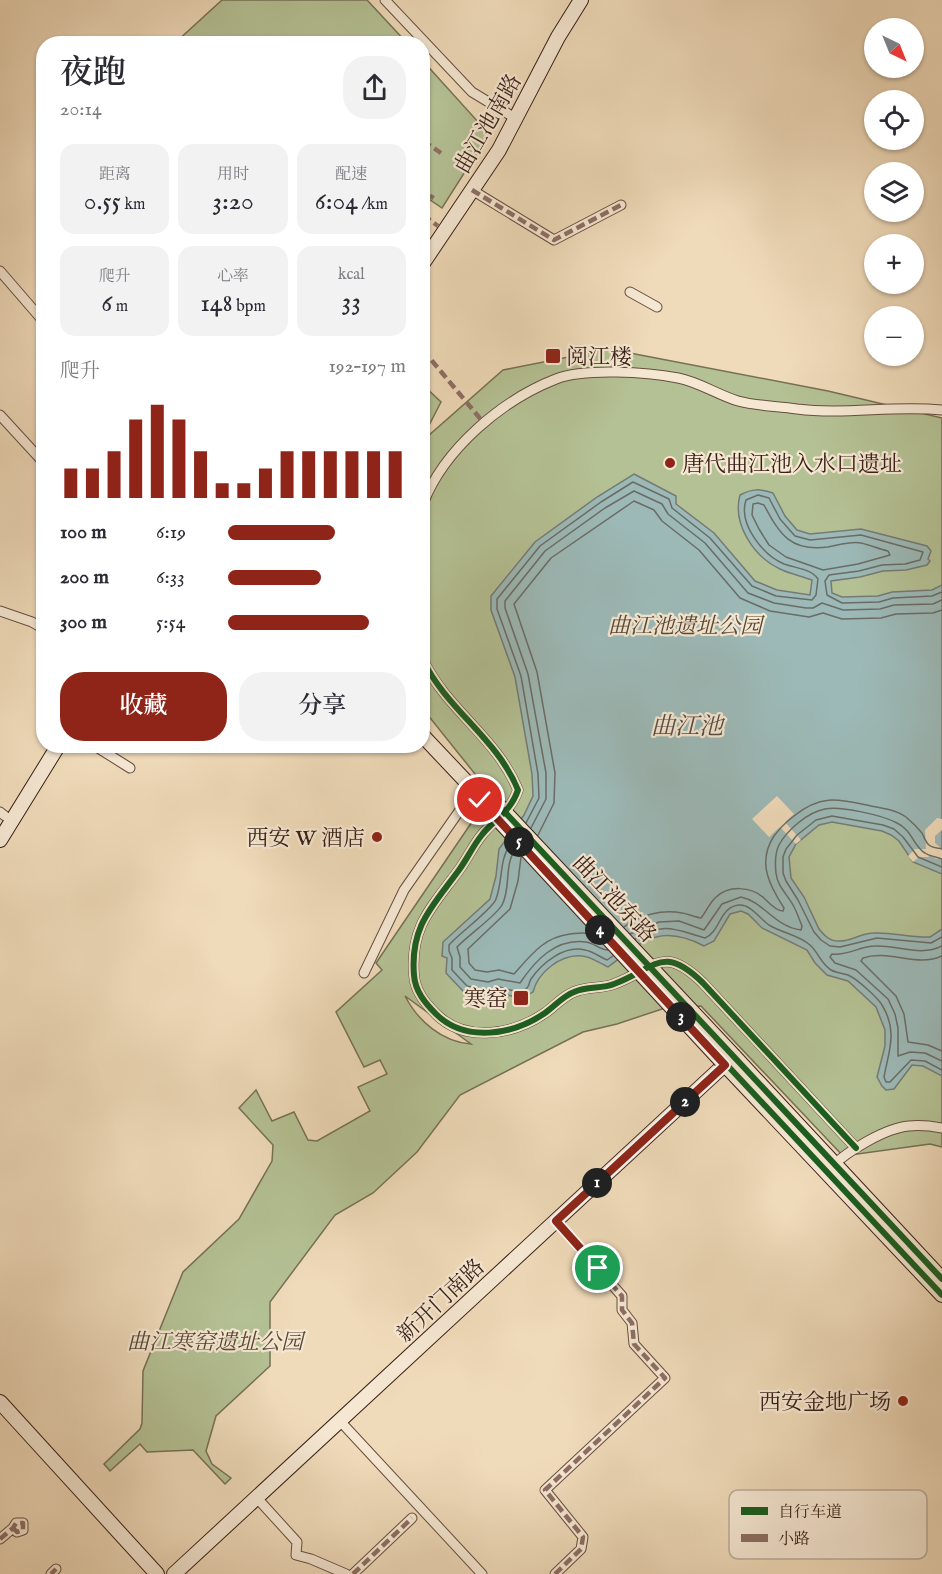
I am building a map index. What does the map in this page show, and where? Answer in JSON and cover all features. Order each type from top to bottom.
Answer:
[{"type":"main road","name":"曲江池南路","points":[[430,253],[499,150],[511,116],[550,32],[571,0]]},
{"type":"main road","name":"曲江池南路","points":[[430,238],[492,146],[581,0]]},
{"type":"main road","name":"曲江池东路","points":[[430,744],[831,1167],[942,1279]]},
{"type":"main road","points":[[2,817],[43,753]]},
{"type":"main road","points":[[0,840],[54,753]]},
{"type":"main road","name":"新开门南路","points":[[174,1574],[730,1060]]},
{"type":"main road","name":"曲江池东路","points":[[831,1167],[942,1295]]},
{"type":"main road","points":[[0,1402],[157,1574]]},
{"type":"street","points":[[386,0],[420,36]]},
{"type":"street","points":[[430,47],[472,92],[511,116]]},
{"type":"street","points":[[472,190],[554,240],[621,205]]},
{"type":"street","points":[[0,271],[36,313]]},
{"type":"street","points":[[630,292],[657,307]]},
{"type":"street","points":[[430,492],[461,445],[483,423],[514,400],[557,379],[567,377],[625,372],[646,374],[681,379],[738,401],[800,409],[830,411],[905,407],[942,410]]},
{"type":"street","points":[[0,415],[36,454]]},
{"type":"street","points":[[0,611],[36,626]]},
{"type":"street","points":[[430,672],[441,691],[496,751],[511,772],[518,790],[513,803],[481,836],[428,912],[417,932],[412,955],[414,981],[428,1006],[456,1028],[474,1032],[499,1032],[519,1026],[544,1014],[576,991],[613,985],[653,964],[672,962],[686,969],[703,983],[856,1148]]},
{"type":"street","points":[[106,753],[130,768]]},
{"type":"street","points":[[364,973],[404,890],[477,795]]},
{"type":"street","points":[[831,1167],[856,1148],[886,1133],[908,1126],[942,1128]]},
{"type":"street","points":[[555,1574],[581,1549],[583,1537],[545,1490],[665,1378],[634,1344],[632,1323],[622,1310],[622,1296],[556,1221]]},
{"type":"street","points":[[340,1421],[482,1574]]},
{"type":"street","points":[[257,1498],[297,1542],[296,1555],[346,1574]]},
{"type":"street","points":[[353,1574],[412,1518]]},
{"type":"street","points":[[0,1539],[13,1528]]},
{"type":"green space","points":[[222,0],[367,0],[400,36],[183,36]]},
{"type":"green space","points":[[430,69],[489,134],[442,208],[430,200]]},
{"type":"green space","name":"曲江池遗址公园","points":[[609,349],[828,391],[942,418],[942,1147],[930,1144],[843,1156],[701,1006],[665,1008],[617,1024],[583,1032],[460,1095],[417,1152],[373,1193],[335,1215],[270,1302],[270,1366],[216,1416],[206,1451],[212,1464],[231,1478],[225,1484],[193,1450],[147,1452],[140,1444],[110,1471],[104,1464],[140,1429],[143,1371],[183,1272],[239,1219],[272,1161],[273,1145],[239,1108],[256,1090],[272,1121],[294,1112],[308,1140],[317,1141],[370,1111],[358,1087],[387,1074],[380,1060],[364,1067],[336,1012],[382,970],[376,963],[491,794],[430,718],[430,434],[503,370]],"holes":[[[405,996],[471,1044],[460,1042],[432,1029],[417,1014]]]},
{"type":"green space","points":[[430,392],[441,402],[430,423]]},
{"type":"water","name":"曲江池","points":[[634,474],[676,496],[676,504],[714,533],[755,581],[777,590],[810,595],[812,580],[770,564],[754,548],[742,528],[738,506],[740,495],[749,491],[760,490],[773,493],[785,516],[797,530],[810,534],[861,529],[927,546],[931,551],[927,565],[831,581],[832,593],[842,597],[932,590],[942,585],[942,874],[913,862],[899,841],[891,835],[882,831],[832,822],[819,825],[796,844],[789,857],[791,878],[804,897],[819,929],[829,939],[842,941],[874,933],[930,937],[942,929],[942,1076],[923,1066],[912,1065],[894,1089],[886,1090],[877,1077],[885,1046],[885,1030],[876,1007],[848,981],[827,975],[815,963],[807,950],[762,928],[748,914],[741,911],[730,914],[714,941],[704,946],[689,939],[664,936],[642,943],[608,967],[585,956],[566,958],[545,971],[533,992],[520,997],[497,992],[490,998],[480,993],[464,992],[446,973],[447,958],[442,956],[443,942],[490,899],[496,876],[499,849],[524,815],[533,796],[532,774],[515,677],[491,610],[491,596],[535,542],[597,497]]},
{"type":"pier","points":[[777,796],[794,814],[785,822],[801,840],[796,844],[780,827],[769,837],[752,819]]},
{"type":"pier","points":[[937,818],[942,819],[942,830],[935,836],[935,843],[942,849],[942,859],[936,859],[931,855],[919,857],[913,862],[908,856],[915,849],[926,849],[925,830]]},
{"type":"marked path","points":[[430,146],[441,153]]},
{"type":"marked path","points":[[472,190],[554,240],[621,205]]},
{"type":"marked path","points":[[430,200],[433,195]]},
{"type":"marked path","points":[[430,220],[438,226]]},
{"type":"marked path","points":[[430,358],[483,422]]},
{"type":"marked path","points":[[555,1574],[581,1549],[583,1537],[545,1490],[665,1378],[634,1344],[632,1323],[622,1310],[622,1296],[556,1221]]},
{"type":"marked path","points":[[353,1574],[412,1518]]},
{"type":"marked path","points":[[0,1539],[16,1523],[23,1523],[23,1530],[17,1532],[13,1528]]},
{"type":"marked path","points":[[51,1574],[56,1569]]},
{"type":"cycle path","points":[[430,673],[445,694],[498,755],[518,790],[511,804],[478,840],[419,930],[414,958],[414,975],[418,991],[428,1006],[448,1023],[461,1029],[489,1033],[504,1031],[532,1021],[574,992],[614,984],[658,963],[678,964],[703,983],[856,1148]]},
{"type":"cycle path","points":[[474,790],[487,793],[942,1279]]},
{"type":"cycle path","points":[[512,835],[942,1295]]},
{"type":"place","name":"阅江楼","points":[[553,356]]},
{"type":"place","name":"唐代曲江池入水口遗址","points":[[670,463]]},
{"type":"place","name":"西安 W 酒店","points":[[377,837]]},
{"type":"place","name":"寒窑","points":[[521,998]]},
{"type":"place","name":"西安金地广场","points":[[903,1401]]},
{"type":"route","points":[[480,800],[725,1065],[556,1221],[598,1268]]},
{"type":"park label","name":"曲江寒窑遗址公园","points":[[215,1341]]}]
